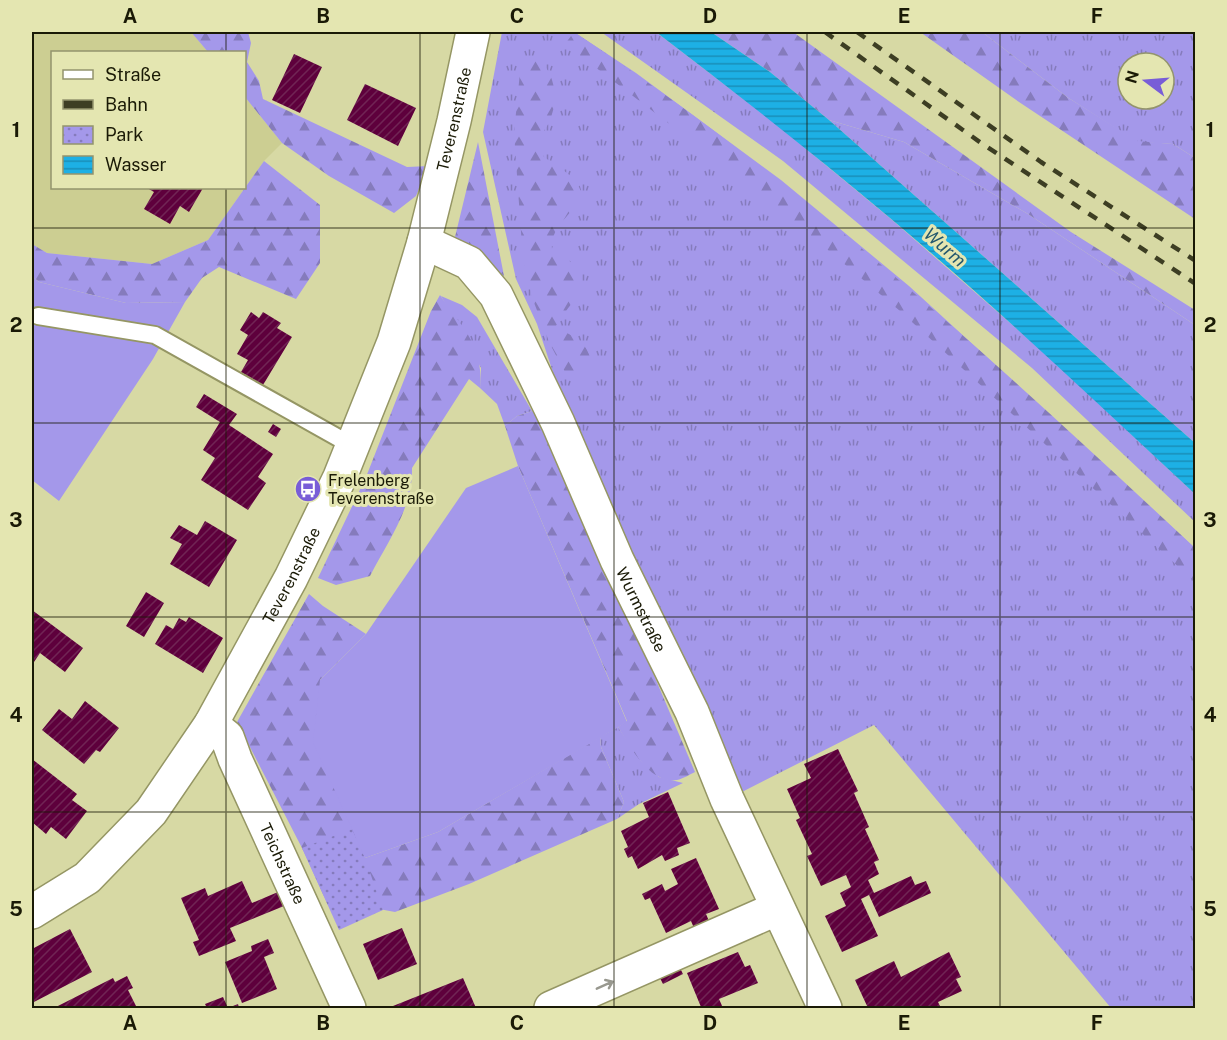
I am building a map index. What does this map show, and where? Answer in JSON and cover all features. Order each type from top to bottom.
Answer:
[{"type":"street","name":"Teverenstraße","points":[[32,912],[87,878],[151,812],[211,724],[291,578],[340,477],[394,342],[424,242],[454,122],[473,32]]},
{"type":"street","name":"Wurmstraße","points":[[424,242],[469,263],[496,295],[558,423],[617,560],[692,712],[776,909],[825,1008]]},
{"type":"street","name":"Teichstraße","points":[[211,724],[227,737],[349,1008]]},
{"type":"street","points":[[551,1008],[776,909]]},
{"type":"lane","points":[[38,316],[155,335],[351,445]]},
{"type":"shaded area","points":[[32,32],[191,32],[207,51],[51,51],[51,189],[244,189],[208,240],[152,264],[47,253],[32,244]]},
{"type":"shaded area","points":[[246,98],[282,143],[264,161],[246,186]]},
{"type":"green space","points":[[191,32],[248,32],[251,43],[247,62],[259,81],[263,99],[407,167],[429,166],[416,196],[394,213],[329,176],[282,143],[246,98],[246,51],[207,51]]},
{"type":"green space","points":[[502,32],[574,32],[636,73],[781,180],[909,286],[1195,548],[1195,1008],[1111,1008],[874,725],[738,794],[567,415],[537,324],[516,279],[483,132]]},
{"type":"green space","points":[[574,32],[657,89],[739,150],[818,212],[972,343],[1195,548],[1195,582],[900,311],[765,197],[565,44]]},
{"type":"green space","points":[[601,32],[656,32],[776,124],[891,219],[1048,356],[1195,494],[1195,522],[1032,368],[783,161]]},
{"type":"green space","points":[[711,32],[793,32],[1071,232],[1195,310],[1195,325],[1028,214],[904,142],[829,120],[770,72]]},
{"type":"green space","points":[[920,32],[982,32],[1067,97],[1137,141],[1173,144],[1195,158],[1195,219],[1019,102]]},
{"type":"green space","points":[[982,32],[1195,32],[1195,158],[1173,144],[1137,142],[1067,97]]},
{"type":"green space","points":[[535,55],[551,77],[555,95],[549,122],[536,147],[541,154],[574,179],[582,195],[558,227],[552,241],[552,249],[577,268],[581,277],[578,293],[556,326],[579,340],[588,352],[591,365],[589,371],[582,377],[575,378],[567,376],[550,344],[533,300],[523,260],[514,133],[521,62]]},
{"type":"green space","points":[[829,120],[904,142],[1028,214],[1195,325],[1195,443]]},
{"type":"green space","points":[[478,142],[504,276],[455,237]]},
{"type":"green space","points":[[264,161],[320,205],[320,263],[296,299],[219,267],[202,278],[185,302],[126,303],[39,282],[32,276],[32,244],[47,253],[152,264],[208,240]]},
{"type":"green space","points":[[32,276],[39,282],[126,303],[185,302],[153,359],[59,501],[32,480]]},
{"type":"green space","points":[[440,295],[475,348],[479,360],[480,388],[469,379],[412,468],[404,511],[370,576],[336,585],[318,578],[366,477],[431,311]]},
{"type":"green space","points":[[441,296],[462,305],[477,317],[532,411],[517,416],[505,426],[497,404],[480,388],[481,368]]},
{"type":"green space","points":[[532,411],[544,416],[695,772],[682,779],[667,780],[650,770],[635,753],[618,727],[627,721],[518,466],[505,426],[517,416]]},
{"type":"green space","points":[[518,466],[627,722],[438,832],[365,858],[313,742],[320,680],[366,634],[466,488]]},
{"type":"green space","points":[[309,594],[366,634],[320,680],[365,858],[438,832],[600,737],[601,747],[624,802],[617,819],[469,884],[395,912],[352,904],[328,905],[302,848],[237,722]]},
{"type":"green space","points":[[618,727],[641,761],[659,777],[683,783],[639,804],[617,819],[624,802],[601,747],[600,737]]},
{"type":"green space","points":[[352,829],[383,910],[339,930],[302,848]]},
{"type":"water","name":"Wurm","points":[[656,32],[711,32],[770,72],[829,120],[1195,443],[1195,494],[929,251],[745,100]]},
{"type":"building","points":[[294,54],[322,67],[300,113],[272,100]]},
{"type":"building","points":[[365,84],[416,108],[398,146],[347,120]]},
{"type":"building","points":[[149,189],[202,189],[189,212],[180,206],[170,224],[144,209],[154,192]]},
{"type":"building","points":[[251,312],[259,318],[263,312],[281,323],[277,328],[292,337],[263,385],[241,372],[248,360],[237,354],[248,335],[240,330]]},
{"type":"building","points":[[204,394],[237,414],[229,425],[273,454],[258,477],[266,483],[248,510],[201,480],[215,458],[203,450],[220,422],[196,407]]},
{"type":"building","points":[[273,424],[281,429],[276,437],[268,432]]},
{"type":"building","points":[[205,521],[237,540],[209,587],[170,564],[182,544],[170,538],[179,525],[197,535]]},
{"type":"building","points":[[146,592],[164,603],[144,637],[126,626]]},
{"type":"building","points":[[32,610],[83,648],[65,672],[40,653],[32,665]]},
{"type":"building","points":[[189,617],[223,638],[203,673],[155,644],[166,625],[173,629],[179,618],[186,622]]},
{"type":"building","points":[[85,701],[119,728],[100,752],[96,750],[84,764],[42,730],[59,709],[72,719]]},
{"type":"building","points":[[838,749],[858,791],[854,793],[869,827],[865,829],[879,860],[874,862],[879,874],[868,880],[874,893],[911,876],[915,885],[926,881],[931,893],[879,917],[869,895],[861,899],[878,936],[842,952],[825,916],[846,906],[840,893],[851,887],[846,875],[821,886],[807,856],[812,854],[796,820],[800,818],[787,789],[811,778],[804,764]]},
{"type":"building","points":[[32,759],[77,794],[72,800],[87,811],[66,839],[51,827],[46,834],[32,822]]},
{"type":"building","points":[[668,792],[690,843],[677,848],[679,855],[665,861],[662,855],[638,869],[632,856],[628,858],[624,849],[628,847],[621,831],[649,817],[643,803]]},
{"type":"building","points":[[696,858],[719,909],[706,914],[709,921],[694,928],[691,921],[666,933],[650,898],[645,900],[642,894],[662,884],[665,891],[678,884],[671,869]]},
{"type":"building","points":[[242,881],[252,903],[278,892],[284,906],[230,928],[236,941],[199,956],[193,942],[199,940],[181,898],[205,888],[208,896]]},
{"type":"building","points":[[402,928],[417,964],[378,980],[363,944]]},
{"type":"building","points":[[70,929],[92,972],[32,1003],[32,949]]},
{"type":"building","points":[[268,939],[274,953],[264,957],[277,989],[242,1003],[225,962],[252,951],[251,946]]},
{"type":"building","points":[[738,952],[745,967],[750,965],[758,983],[719,999],[723,1008],[698,1008],[701,1007],[687,973]]},
{"type":"building","points":[[949,952],[961,977],[956,979],[962,991],[938,1002],[941,1008],[868,1008],[855,980],[894,961],[901,977]]},
{"type":"building","points":[[678,964],[683,974],[663,984],[658,974]]},
{"type":"building","points":[[127,976],[133,988],[128,990],[137,1008],[54,1008],[113,978],[115,982]]},
{"type":"building","points":[[463,978],[476,1008],[388,1008]]},
{"type":"building","points":[[223,997],[228,1008],[207,1008],[205,1004]]},
{"type":"railway","points":[[825,32],[984,145],[1196,284]]},
{"type":"railway","points":[[857,32],[1041,162],[1196,261]]},
{"type":"place","name":"Frelenberg Teverenstraße","points":[[308,489]]}]
